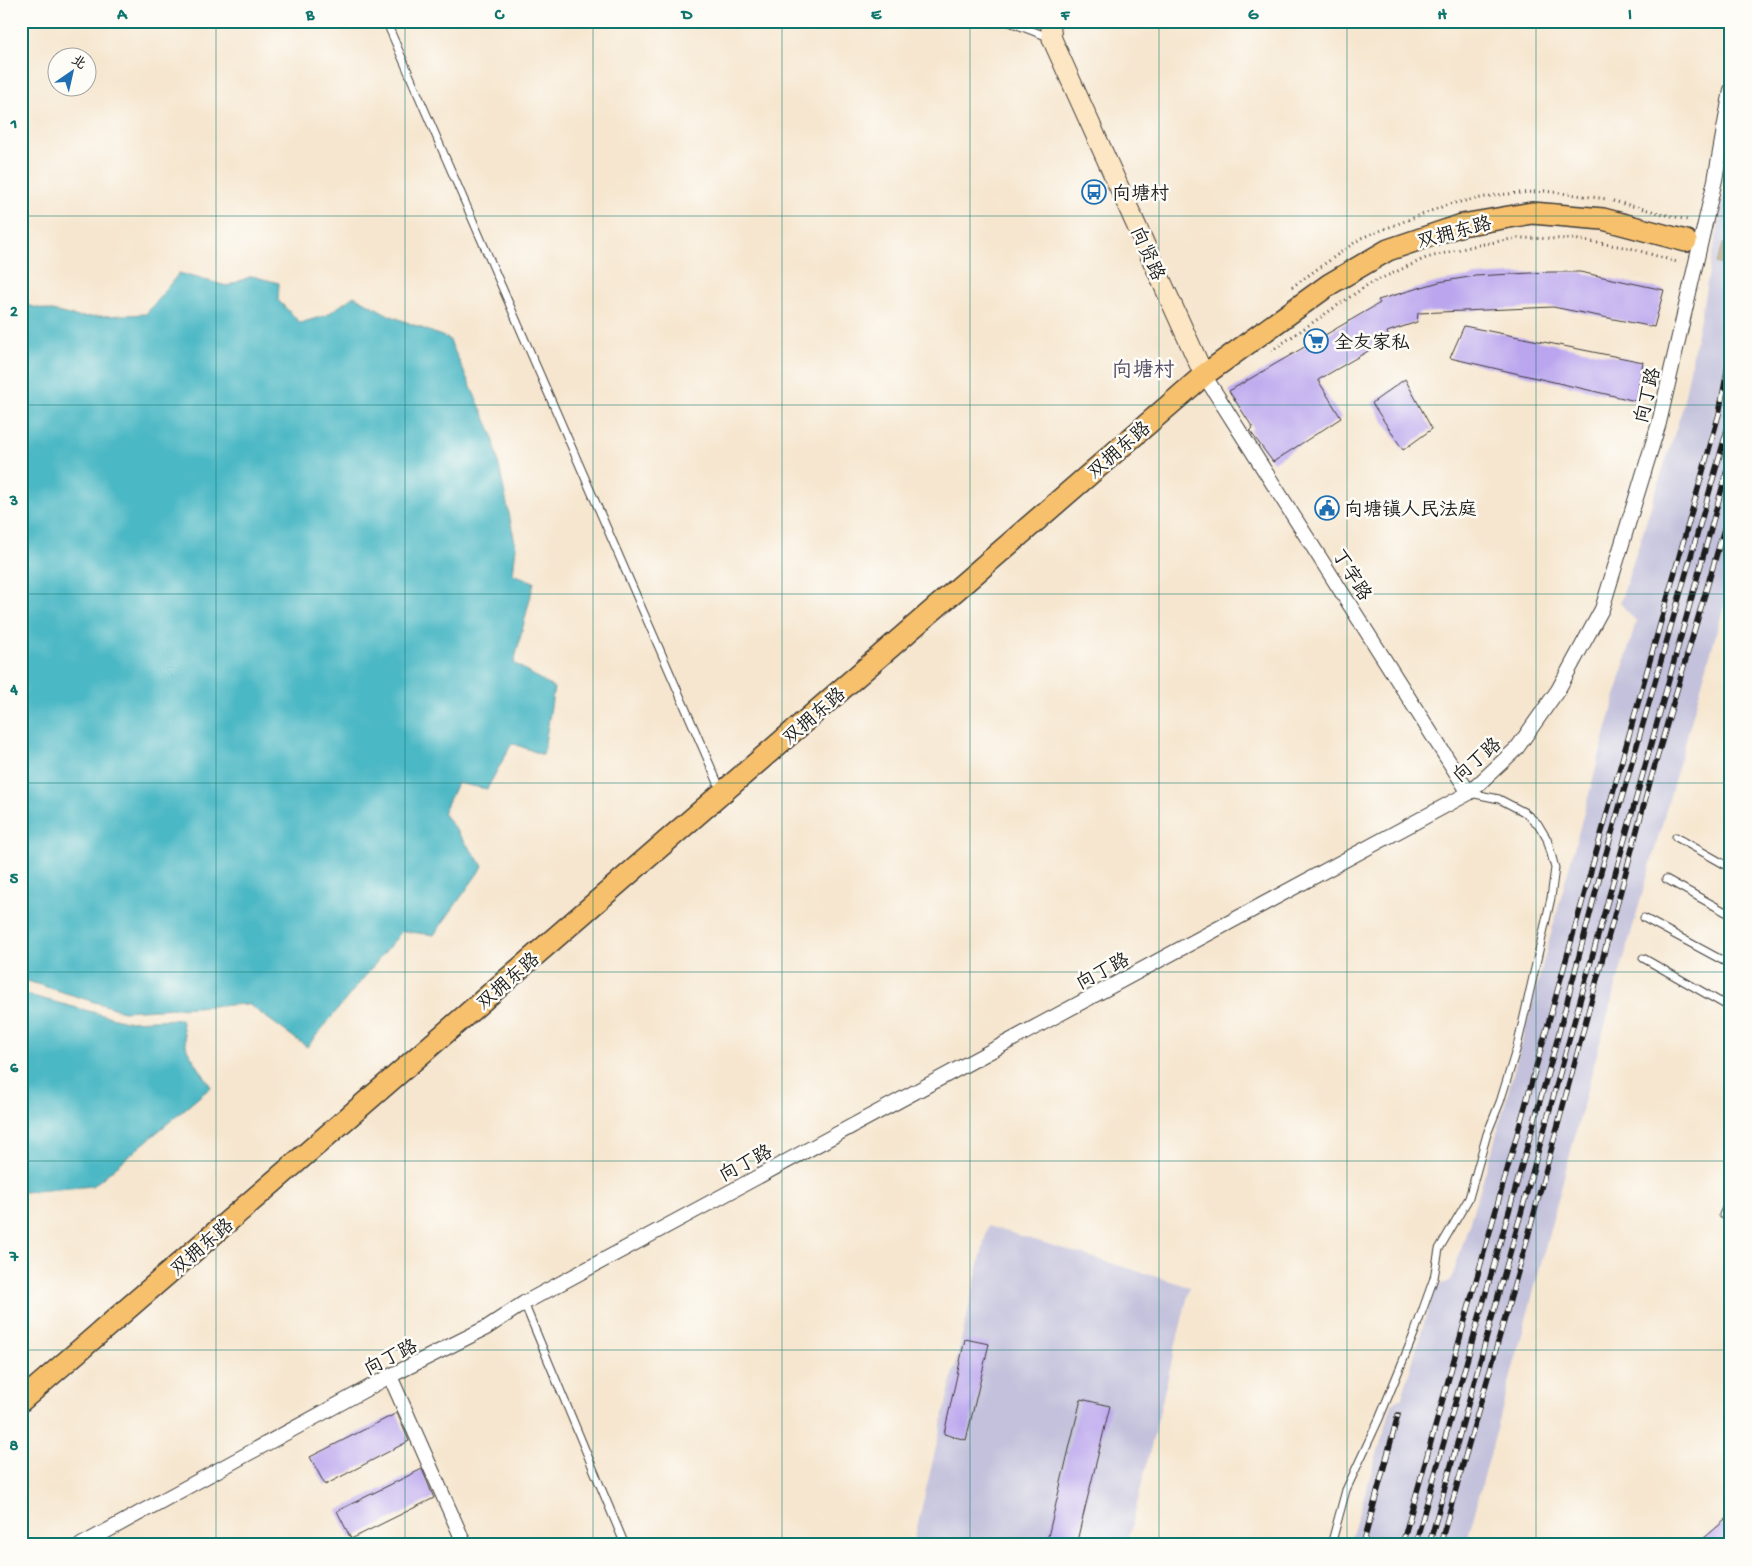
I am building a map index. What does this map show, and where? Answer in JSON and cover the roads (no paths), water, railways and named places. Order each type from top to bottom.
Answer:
[{"type":"main road","name":"双拥东路","points":[[21,1401],[1204,375],[1330,284],[1388,250],[1462,225],[1532,213],[1603,219],[1686,241]]},
{"type":"street","name":"向贤路","points":[[1051,30],[1204,375]]},
{"type":"street","name":"向丁路","points":[[81,1545],[390,1376],[486,1328],[524,1303],[1469,793],[1517,748],[1558,690],[1602,609],[1659,423],[1715,180],[1731,90]]},
{"type":"street","name":"丁字路","points":[[1204,375],[1469,793]]},
{"type":"street","points":[[390,1376],[465,1545]]},
{"type":"lane","points":[[386,21],[722,793]]},
{"type":"lane","points":[[1007,21],[1051,30]]},
{"type":"lane","points":[[1331,1545],[1346,1490],[1414,1334],[1434,1278],[1439,1249],[1469,1198],[1487,1134],[1500,1102],[1516,1046],[1551,898],[1555,868],[1547,839],[1538,824],[1524,812],[1499,798],[1469,793]]},
{"type":"lane","points":[[1676,837],[1731,868]]},
{"type":"lane","points":[[1666,879],[1731,915]]},
{"type":"lane","points":[[1644,918],[1731,965]]},
{"type":"lane","points":[[1643,958],[1731,1008]]},
{"type":"lane","points":[[1723,1216],[1731,1197]]},
{"type":"lane","points":[[524,1303],[625,1545]]},
{"type":"water","points":[[179,273],[227,286],[252,276],[279,283],[278,300],[300,323],[327,315],[354,296],[389,315],[449,339],[492,433],[516,547],[513,574],[534,582],[514,663],[554,688],[543,755],[512,743],[487,789],[457,783],[443,813],[483,866],[434,935],[402,931],[307,1047],[248,1004],[123,1011],[21,979],[21,304],[79,317],[146,314]]},
{"type":"water","points":[[21,993],[126,1021],[181,1019],[187,1049],[211,1087],[93,1186],[21,1191]]},
{"type":"tunnel","points":[[1686,241],[1731,253]]},
{"type":"railway","points":[[1402,1545],[1719,414],[1731,349]]},
{"type":"railway","points":[[1415,1545],[1556,1044],[1603,864],[1731,416]]},
{"type":"railway","points":[[1429,1545],[1731,456]]},
{"type":"railway","points":[[1440,1545],[1524,1251],[1650,782],[1731,505]]},
{"type":"railway","points":[[1363,1545],[1398,1415]]},
{"type":"place","name":"向塘村","points":[[1094,192]]},
{"type":"place","name":"全友家私","points":[[1316,341]]},
{"type":"place","name":"向塘镇人民法庭","points":[[1327,508]]},
{"type":"district","name":"向塘村","points":[[1143,369]]}]
